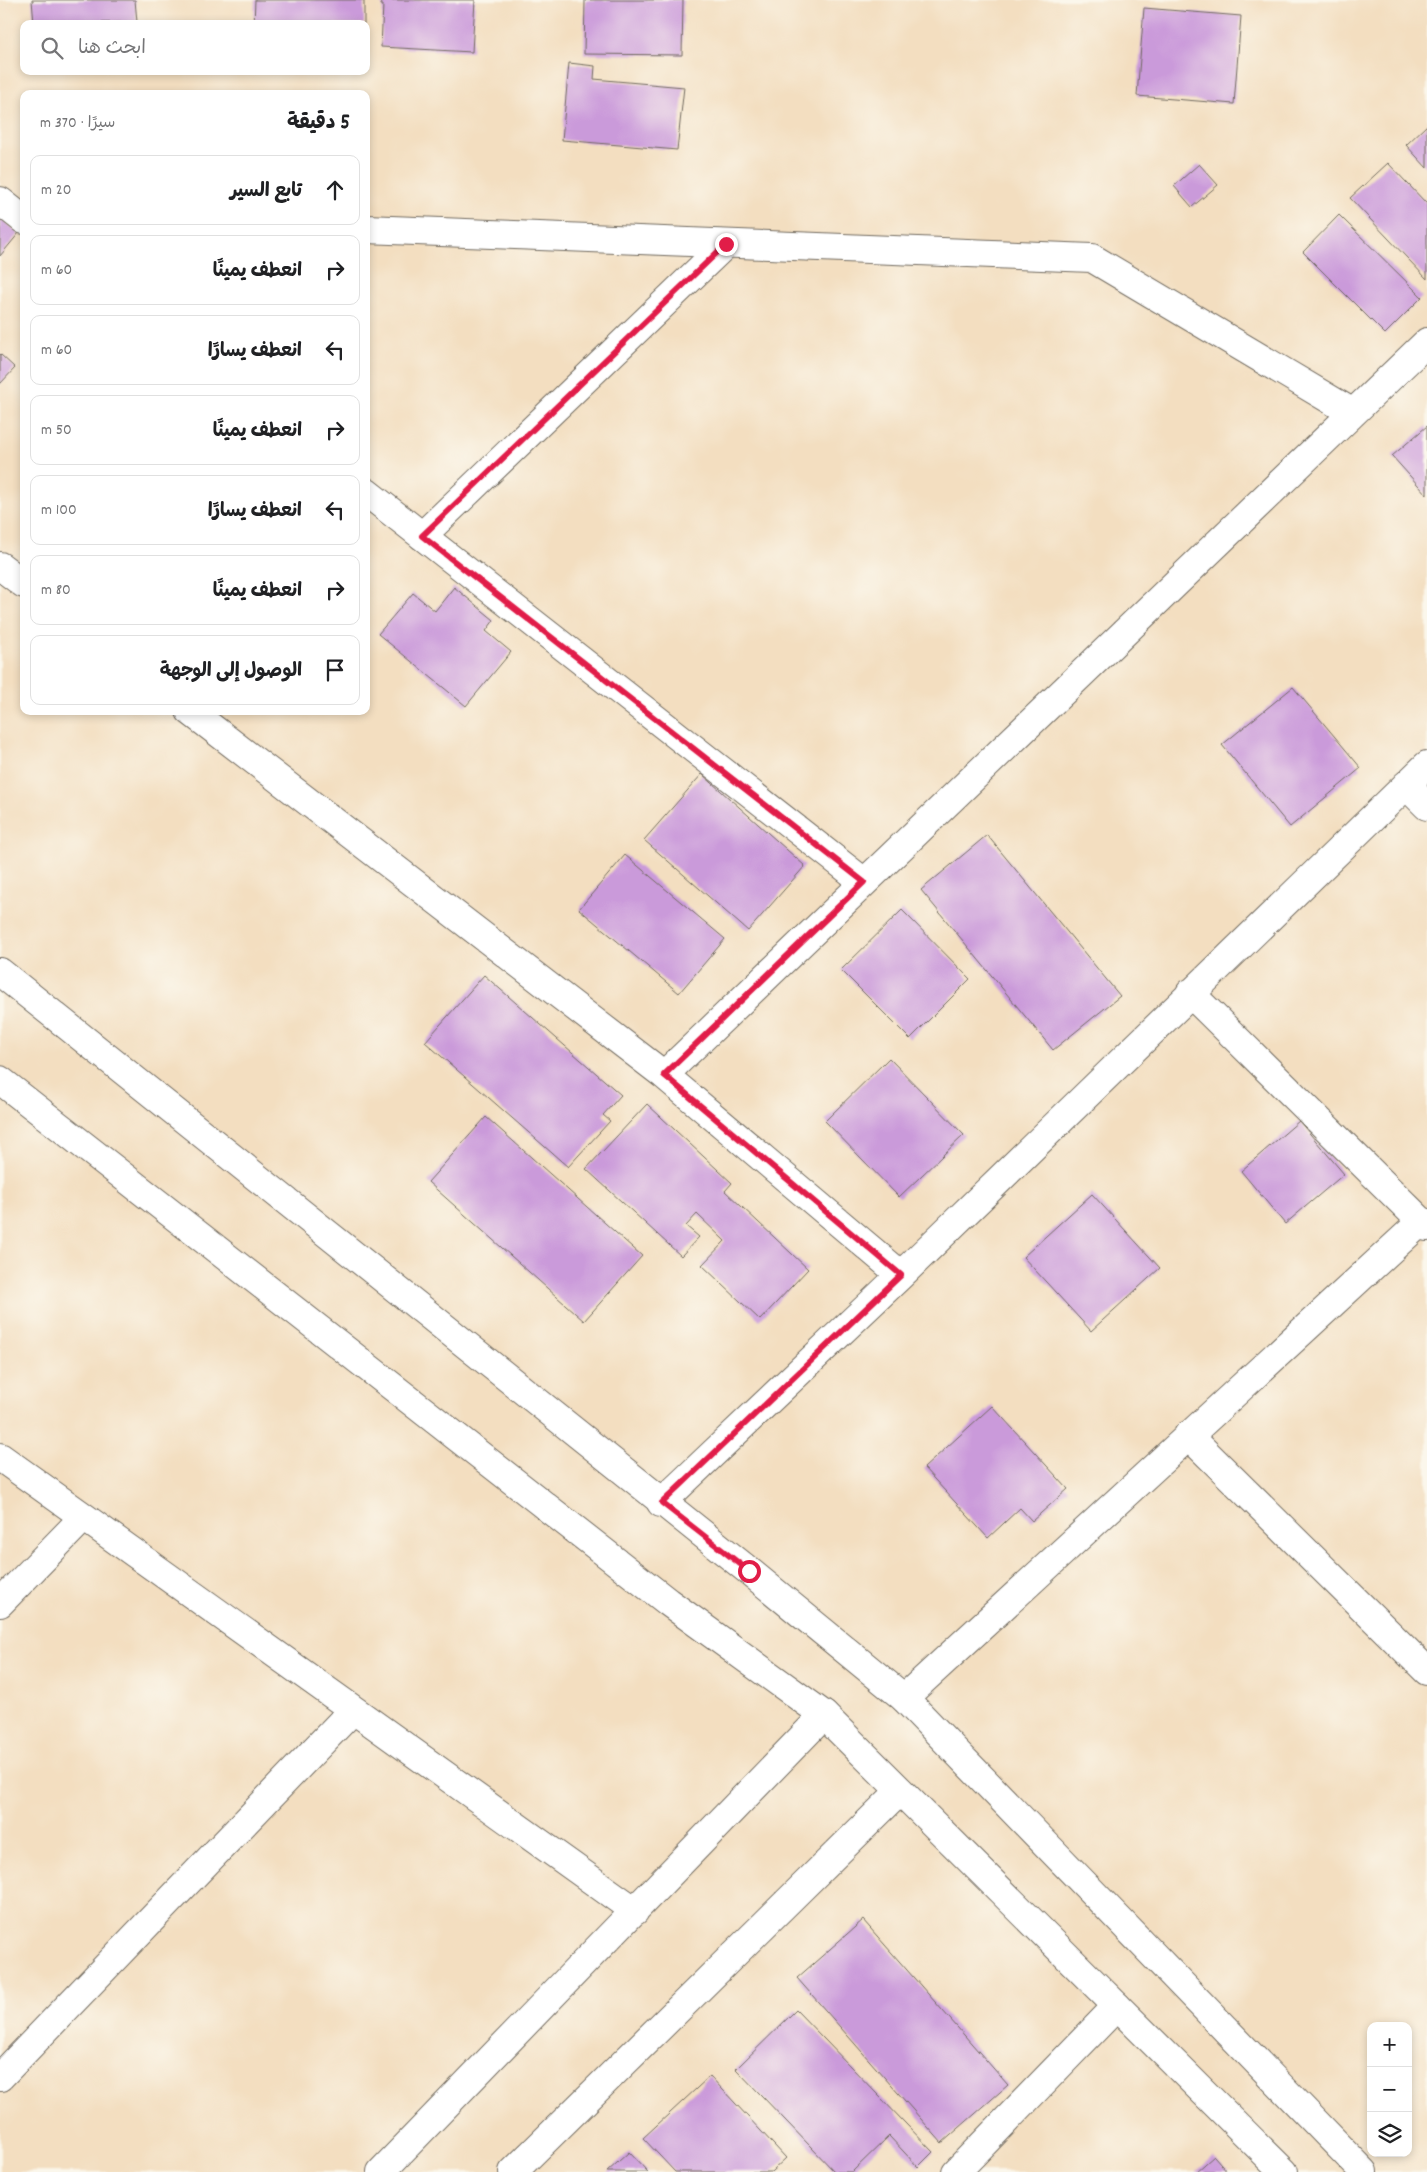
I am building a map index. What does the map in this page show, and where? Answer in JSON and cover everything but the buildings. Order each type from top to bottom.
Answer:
[{"type":"street","points":[[0,201],[20,217]]},
{"type":"street","points":[[370,229],[1092,258],[1353,413]]},
{"type":"street","points":[[422,536],[726,244]]},
{"type":"street","points":[[664,1075],[1427,342]]},
{"type":"street","points":[[370,495],[864,882]]},
{"type":"street","points":[[0,566],[20,581]]},
{"type":"street","points":[[195,715],[664,1075],[901,1275]]},
{"type":"street","points":[[662,1503],[901,1275],[1427,765]]},
{"type":"street","points":[[1406,785],[1427,806]]},
{"type":"street","points":[[0,972],[749,1571],[904,1698],[1364,2172]]},
{"type":"street","points":[[904,1698],[1188,1435],[1424,1224],[1190,993]]},
{"type":"street","points":[[0,1080],[668,1602],[824,1716],[1284,2172]]},
{"type":"street","points":[[1188,1435],[1427,1671]]},
{"type":"street","points":[[0,1457],[635,1911]]},
{"type":"street","points":[[0,1604],[84,1517]]},
{"type":"street","points":[[0,2077],[353,1710]]},
{"type":"street","points":[[381,2172],[824,1716]]},
{"type":"street","points":[[513,2172],[900,1791]]},
{"type":"street","points":[[956,2172],[1117,2006]]},
{"type":"route","points":[[726,244],[422,536],[864,882],[664,1075],[901,1275],[662,1503],[749,1571]]}]
